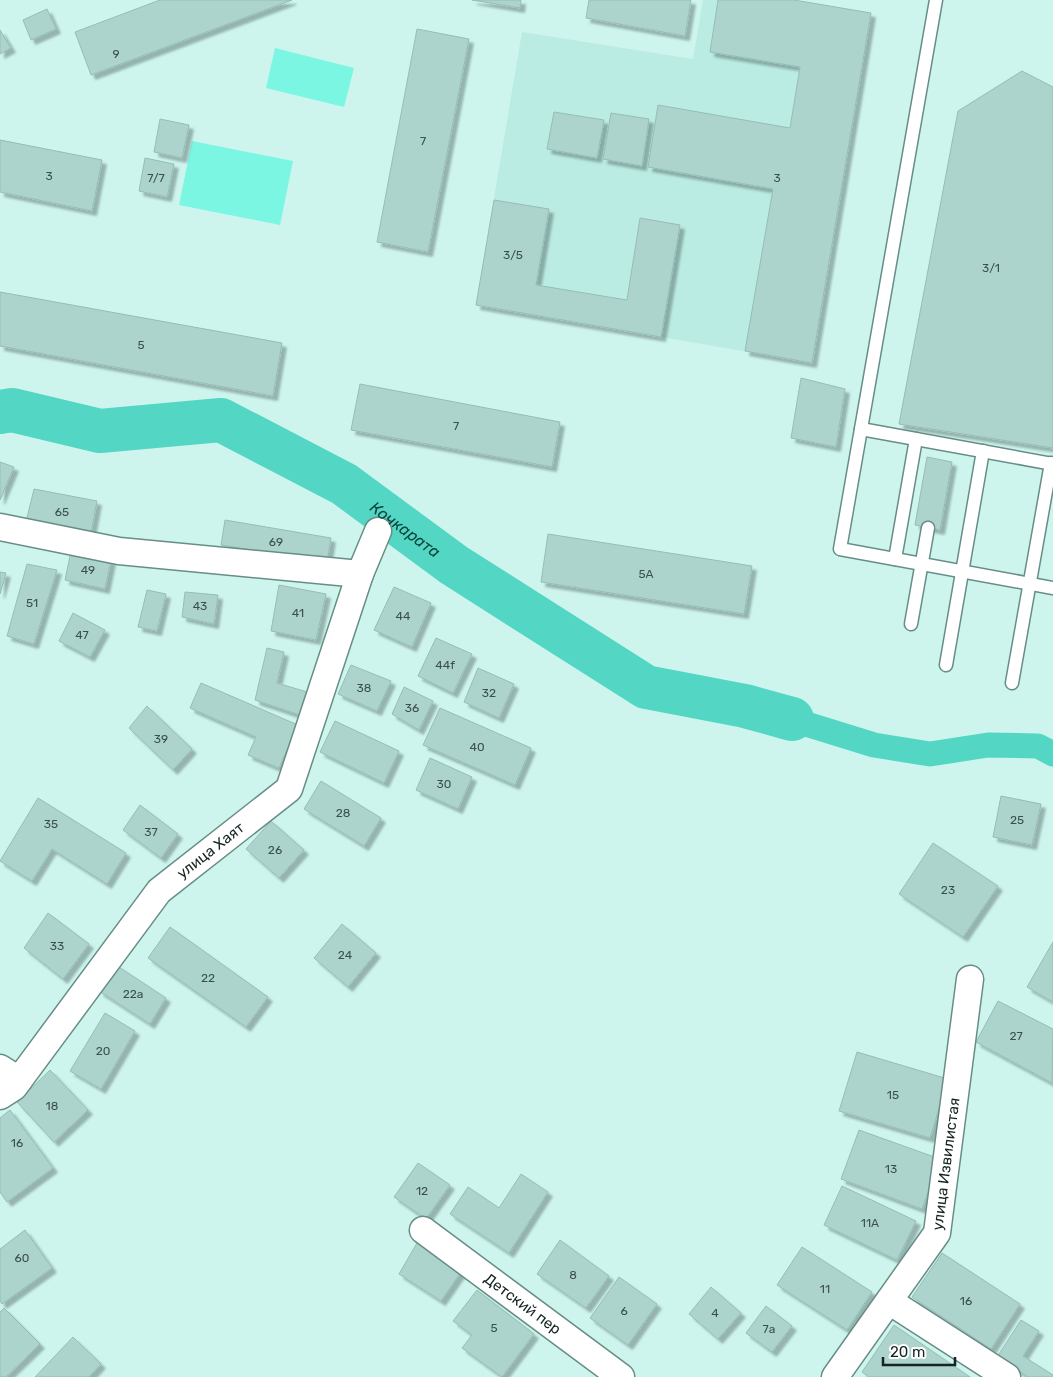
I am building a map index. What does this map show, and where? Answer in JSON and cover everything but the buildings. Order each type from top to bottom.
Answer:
[{"type":"street","points":[[0,527],[119,551],[360,574]]},
{"type":"street","name":"улица Хаят","points":[[6,1081],[159,891],[289,789],[360,574],[378,532]]},
{"type":"street","name":"улица Извилистая","points":[[835,1377],[937,1233],[970,979]]},
{"type":"street","name":"Детский пер","points":[[423,1230],[620,1377]]},
{"type":"street","points":[[889,1300],[1007,1377]]},
{"type":"lane","points":[[936,0],[840,549],[1053,588]]},
{"type":"lane","points":[[861,429],[1052,463],[1012,683]]},
{"type":"lane","points":[[895,559],[916,439]]},
{"type":"lane","points":[[946,665],[983,451]]},
{"type":"lane","points":[[911,624],[928,528]]},
{"type":"shaded area","points":[[703,0],[794,0],[871,13],[812,363],[476,305],[522,32],[693,59]]},
{"type":"green space","points":[[275,48],[354,68],[344,107],[266,88]]},
{"type":"green space","points":[[192,141],[293,161],[280,225],[179,205]]},
{"type":"waterway","name":"Кочкарата","points":[[0,412],[12,410],[100,431],[221,420],[344,484],[454,565],[646,687],[745,706],[792,719]]},
{"type":"waterway","points":[[790,719],[874,745],[930,754],[988,745],[1038,746],[1053,754]]}]
